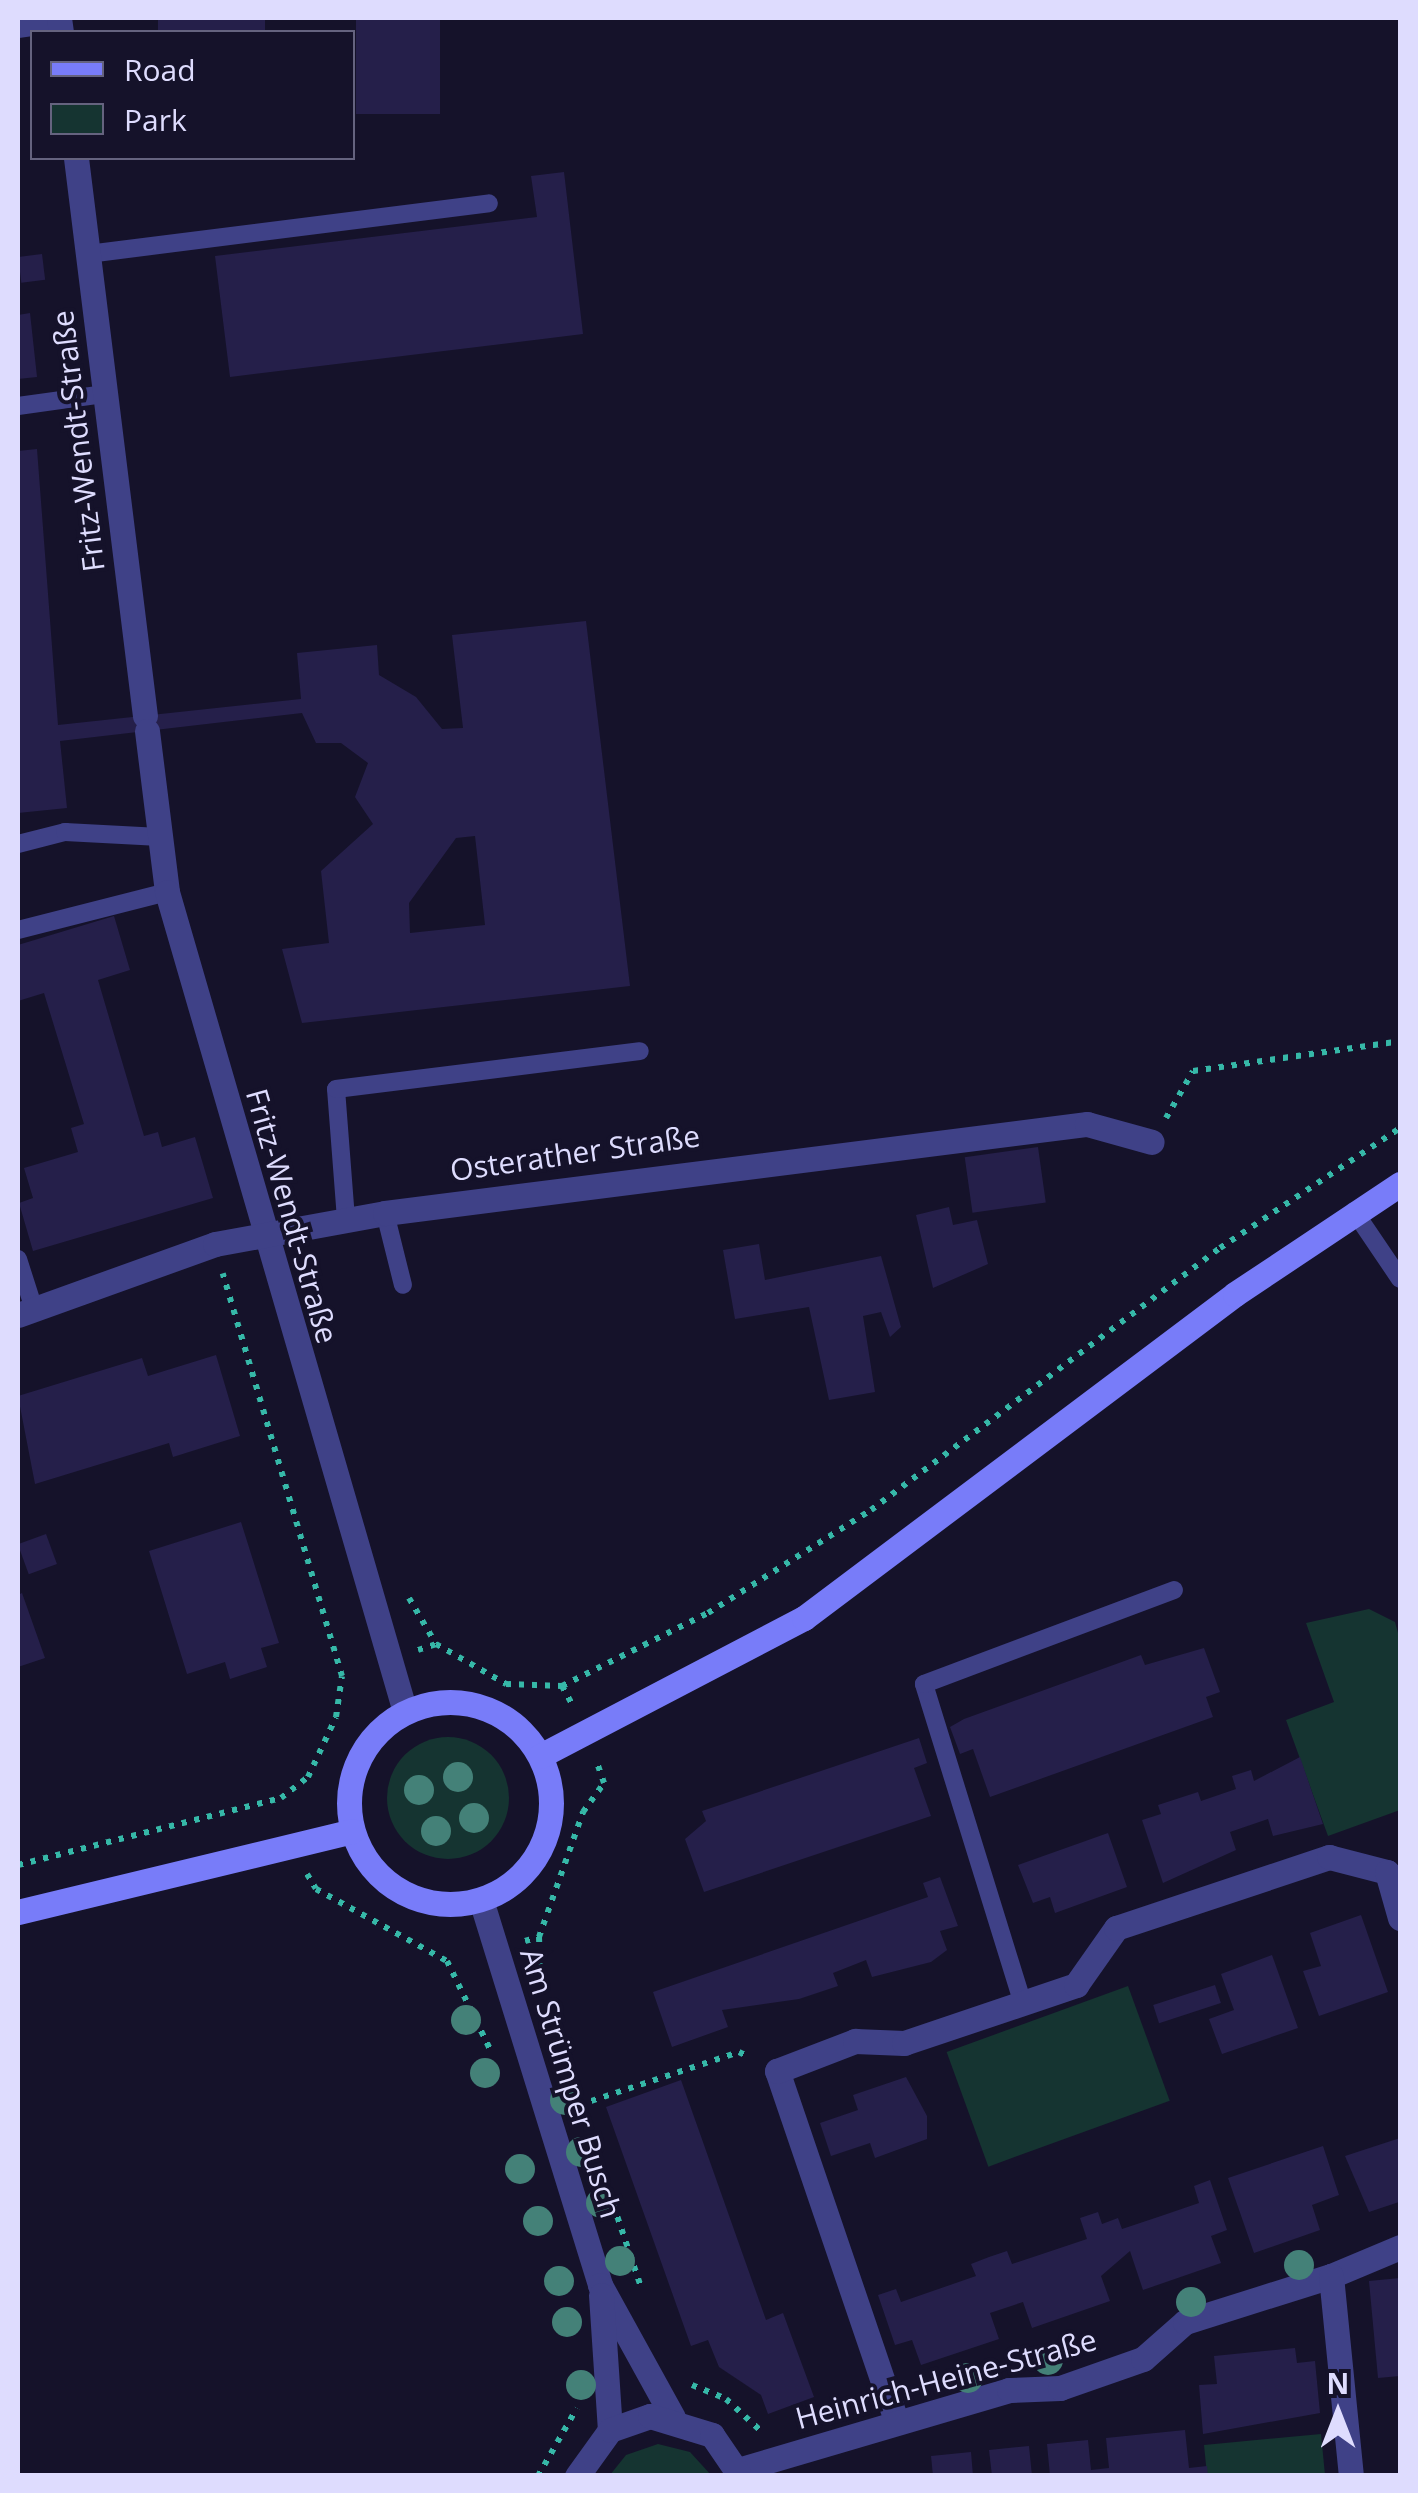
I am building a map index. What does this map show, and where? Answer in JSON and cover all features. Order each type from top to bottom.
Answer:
[{"type":"main road","points":[[540,1756],[804,1618],[1354,1211],[1400,1184]]},
{"type":"main road","points":[[466,1703],[521,1730],[540,1756],[550,1788],[539,1852],[514,1882],[481,1900],[433,1902],[388,1884],[352,1831],[357,1762],[406,1712],[466,1703]]},
{"type":"main road","points":[[18,1912],[352,1831]]},
{"type":"street","name":"Fritz-Wendt-Straße","points":[[76,160],[166,892],[406,1712]]},
{"type":"street","name":"Osterather Straße","points":[[26,1312],[215,1244],[346,1219],[1088,1124],[1152,1142]]},
{"type":"street","points":[[896,2420],[777,2071],[855,2041],[904,2043],[1076,1985],[1116,1928],[1329,1858],[1387,1872],[1400,1918]]},
{"type":"street","name":"Am Strümper Busch","points":[[481,1900],[600,2285],[672,2418]]},
{"type":"street","name":"Heinrich-Heine-Straße","points":[[739,2473],[896,2420],[1010,2390],[1060,2388],[1142,2359],[1186,2322],[1331,2276],[1400,2247]]},
{"type":"street","points":[[1331,2276],[1350,2476]]},
{"type":"street","name":"Am Strümper Busch","points":[[600,2285],[610,2430]]},
{"type":"street","points":[[577,2476],[610,2430],[672,2418],[712,2435],[739,2473]]},
{"type":"lane","points":[[18,28],[60,24]]},
{"type":"lane","points":[[88,254],[489,203]]},
{"type":"lane","points":[[18,406],[105,394]]},
{"type":"lane","points":[[18,844],[65,832],[160,837]]},
{"type":"lane","points":[[18,930],[166,892]]},
{"type":"lane","points":[[346,1219],[336,1089],[640,1051]]},
{"type":"lane","points":[[1354,1211],[1400,1279]]},
{"type":"lane","points":[[384,1214],[404,1285]]},
{"type":"lane","points":[[18,1259],[26,1312]]},
{"type":"lane","points":[[1022,2004],[924,1684],[1174,1590]]},
{"type":"path","points":[[1152,1142],[1193,1071],[1400,1040]]},
{"type":"path","points":[[562,1686],[708,1612],[871,1510],[1234,1238],[1400,1128]]},
{"type":"path","points":[[18,1865],[281,1798],[316,1764],[342,1676],[215,1244]]},
{"type":"path","points":[[281,1798],[316,1889],[447,1961],[494,2058]]},
{"type":"path","points":[[580,2105],[739,2052],[777,2071]]},
{"type":"path","points":[[538,2476],[554,2435],[589,2398]]},
{"type":"green space","points":[[1369,1609],[1395,1622],[1400,1640],[1400,1810],[1328,1836],[1286,1720],[1334,1702],[1306,1623]]},
{"type":"green space","points":[[448,1737],[472,1741],[491,1755],[505,1774],[509,1798],[505,1822],[491,1841],[472,1855],[448,1859],[424,1855],[405,1841],[391,1822],[387,1798],[391,1774],[405,1755],[424,1741]]},
{"type":"green space","points":[[1128,1986],[1170,2101],[988,2167],[947,2052]]},
{"type":"green space","points":[[1321,2434],[1325,2475],[1207,2475],[1204,2445]]},
{"type":"green space","points":[[658,2444],[690,2452],[711,2475],[610,2475],[626,2455]]},
{"type":"building","points":[[158,18],[265,18],[265,30],[158,30]]},
{"type":"building","points":[[356,18],[440,18],[440,114],[356,114]]},
{"type":"building","points":[[564,172],[583,334],[230,377],[215,256],[537,217],[531,176]]},
{"type":"building","points":[[42,254],[45,280],[21,283],[18,257]]},
{"type":"building","points":[[30,313],[37,377],[18,379],[18,315]]},
{"type":"building","points":[[37,449],[58,725],[301,699],[297,653],[377,645],[379,675],[416,697],[442,729],[463,728],[452,635],[586,621],[630,986],[302,1023],[282,949],[329,943],[321,871],[373,824],[355,797],[368,763],[341,743],[316,743],[302,713],[60,741],[67,808],[18,813],[18,451]],"holes":[[[475,836],[485,925],[410,933],[409,903],[456,838]]]},
{"type":"building","points":[[114,916],[130,970],[98,980],[144,1136],[158,1132],[162,1147],[195,1137],[213,1198],[33,1251],[19,1203],[33,1198],[24,1168],[78,1152],[71,1128],[84,1124],[44,993],[18,1001],[18,945]]},
{"type":"building","points":[[1038,1147],[1046,1202],[973,1213],[965,1157]]},
{"type":"building","points":[[949,1207],[953,1225],[977,1220],[988,1264],[933,1288],[916,1215]]},
{"type":"building","points":[[759,1244],[765,1280],[881,1256],[901,1327],[890,1337],[881,1312],[863,1316],[875,1392],[829,1400],[809,1307],[735,1319],[723,1250]]},
{"type":"building","points":[[216,1355],[240,1436],[173,1457],[169,1443],[35,1484],[18,1396],[142,1358],[148,1376]]},
{"type":"building","points":[[241,1522],[279,1643],[261,1648],[267,1667],[230,1679],[225,1662],[187,1674],[149,1551]]},
{"type":"building","points":[[46,1534],[57,1564],[29,1574],[18,1544]]},
{"type":"building","points":[[22,1593],[45,1658],[18,1667],[18,1595]]},
{"type":"building","points":[[1204,1648],[1220,1692],[1206,1697],[1213,1717],[990,1797],[973,1749],[960,1754],[950,1727],[964,1719],[1141,1655],[1145,1665]]},
{"type":"building","points":[[919,1738],[927,1763],[914,1768],[931,1816],[704,1892],[685,1839],[706,1821],[702,1811]]},
{"type":"building","points":[[1300,1757],[1323,1824],[1273,1836],[1268,1819],[1230,1832],[1236,1850],[1163,1883],[1142,1820],[1161,1814],[1158,1805],[1198,1792],[1201,1801],[1236,1789],[1232,1776],[1251,1770],[1254,1781]]},
{"type":"building","points":[[1108,1833],[1127,1887],[1055,1913],[1050,1897],[1033,1903],[1018,1865]]},
{"type":"building","points":[[940,1877],[958,1926],[940,1931],[947,1950],[931,1962],[872,1977],[866,1960],[833,1973],[838,1986],[799,1999],[722,2010],[728,2027],[672,2047],[653,1992],[928,1897],[923,1883]]},
{"type":"building","points":[[1361,1915],[1388,1992],[1319,2016],[1303,1971],[1321,1966],[1310,1933]]},
{"type":"building","points":[[1272,1955],[1298,2028],[1222,2054],[1209,2019],[1234,2010],[1221,1974]]},
{"type":"building","points":[[1215,1985],[1221,2003],[1159,2023],[1153,2005]]},
{"type":"building","points":[[906,2077],[927,2116],[927,2139],[875,2158],[870,2143],[831,2156],[820,2123],[858,2110],[853,2095]]},
{"type":"building","points":[[681,2080],[766,2320],[783,2313],[814,2397],[768,2414],[761,2395],[719,2367],[708,2340],[691,2346],[606,2107]]},
{"type":"building","points":[[1400,2138],[1399,2202],[1369,2212],[1345,2156]]},
{"type":"building","points":[[1323,2146],[1339,2195],[1312,2205],[1320,2230],[1254,2253],[1228,2178]]},
{"type":"building","points":[[1210,2180],[1227,2230],[1211,2236],[1221,2263],[1143,2290],[1130,2251],[1101,2276],[1110,2301],[1032,2328],[1023,2302],[990,2313],[999,2339],[921,2365],[912,2340],[895,2345],[878,2295],[896,2289],[901,2302],[976,2276],[971,2264],[989,2257],[1007,2251],[1012,2264],[1087,2239],[1080,2218],[1098,2212],[1102,2224],[1118,2218],[1122,2229],[1199,2203],[1194,2186]]},
{"type":"building","points":[[1400,2278],[1400,2376],[1378,2378],[1369,2281]]},
{"type":"building","points":[[1295,2348],[1297,2363],[1315,2361],[1320,2413],[1203,2434],[1199,2385],[1217,2384],[1214,2356]]},
{"type":"building","points":[[1185,2430],[1189,2468],[1207,2466],[1208,2476],[1050,2476],[1047,2444],[1088,2440],[1091,2470],[1109,2468],[1106,2438]]},
{"type":"building","points":[[1029,2446],[1032,2476],[992,2476],[989,2450]]},
{"type":"building","points":[[971,2452],[973,2476],[933,2476],[931,2456]]}]
